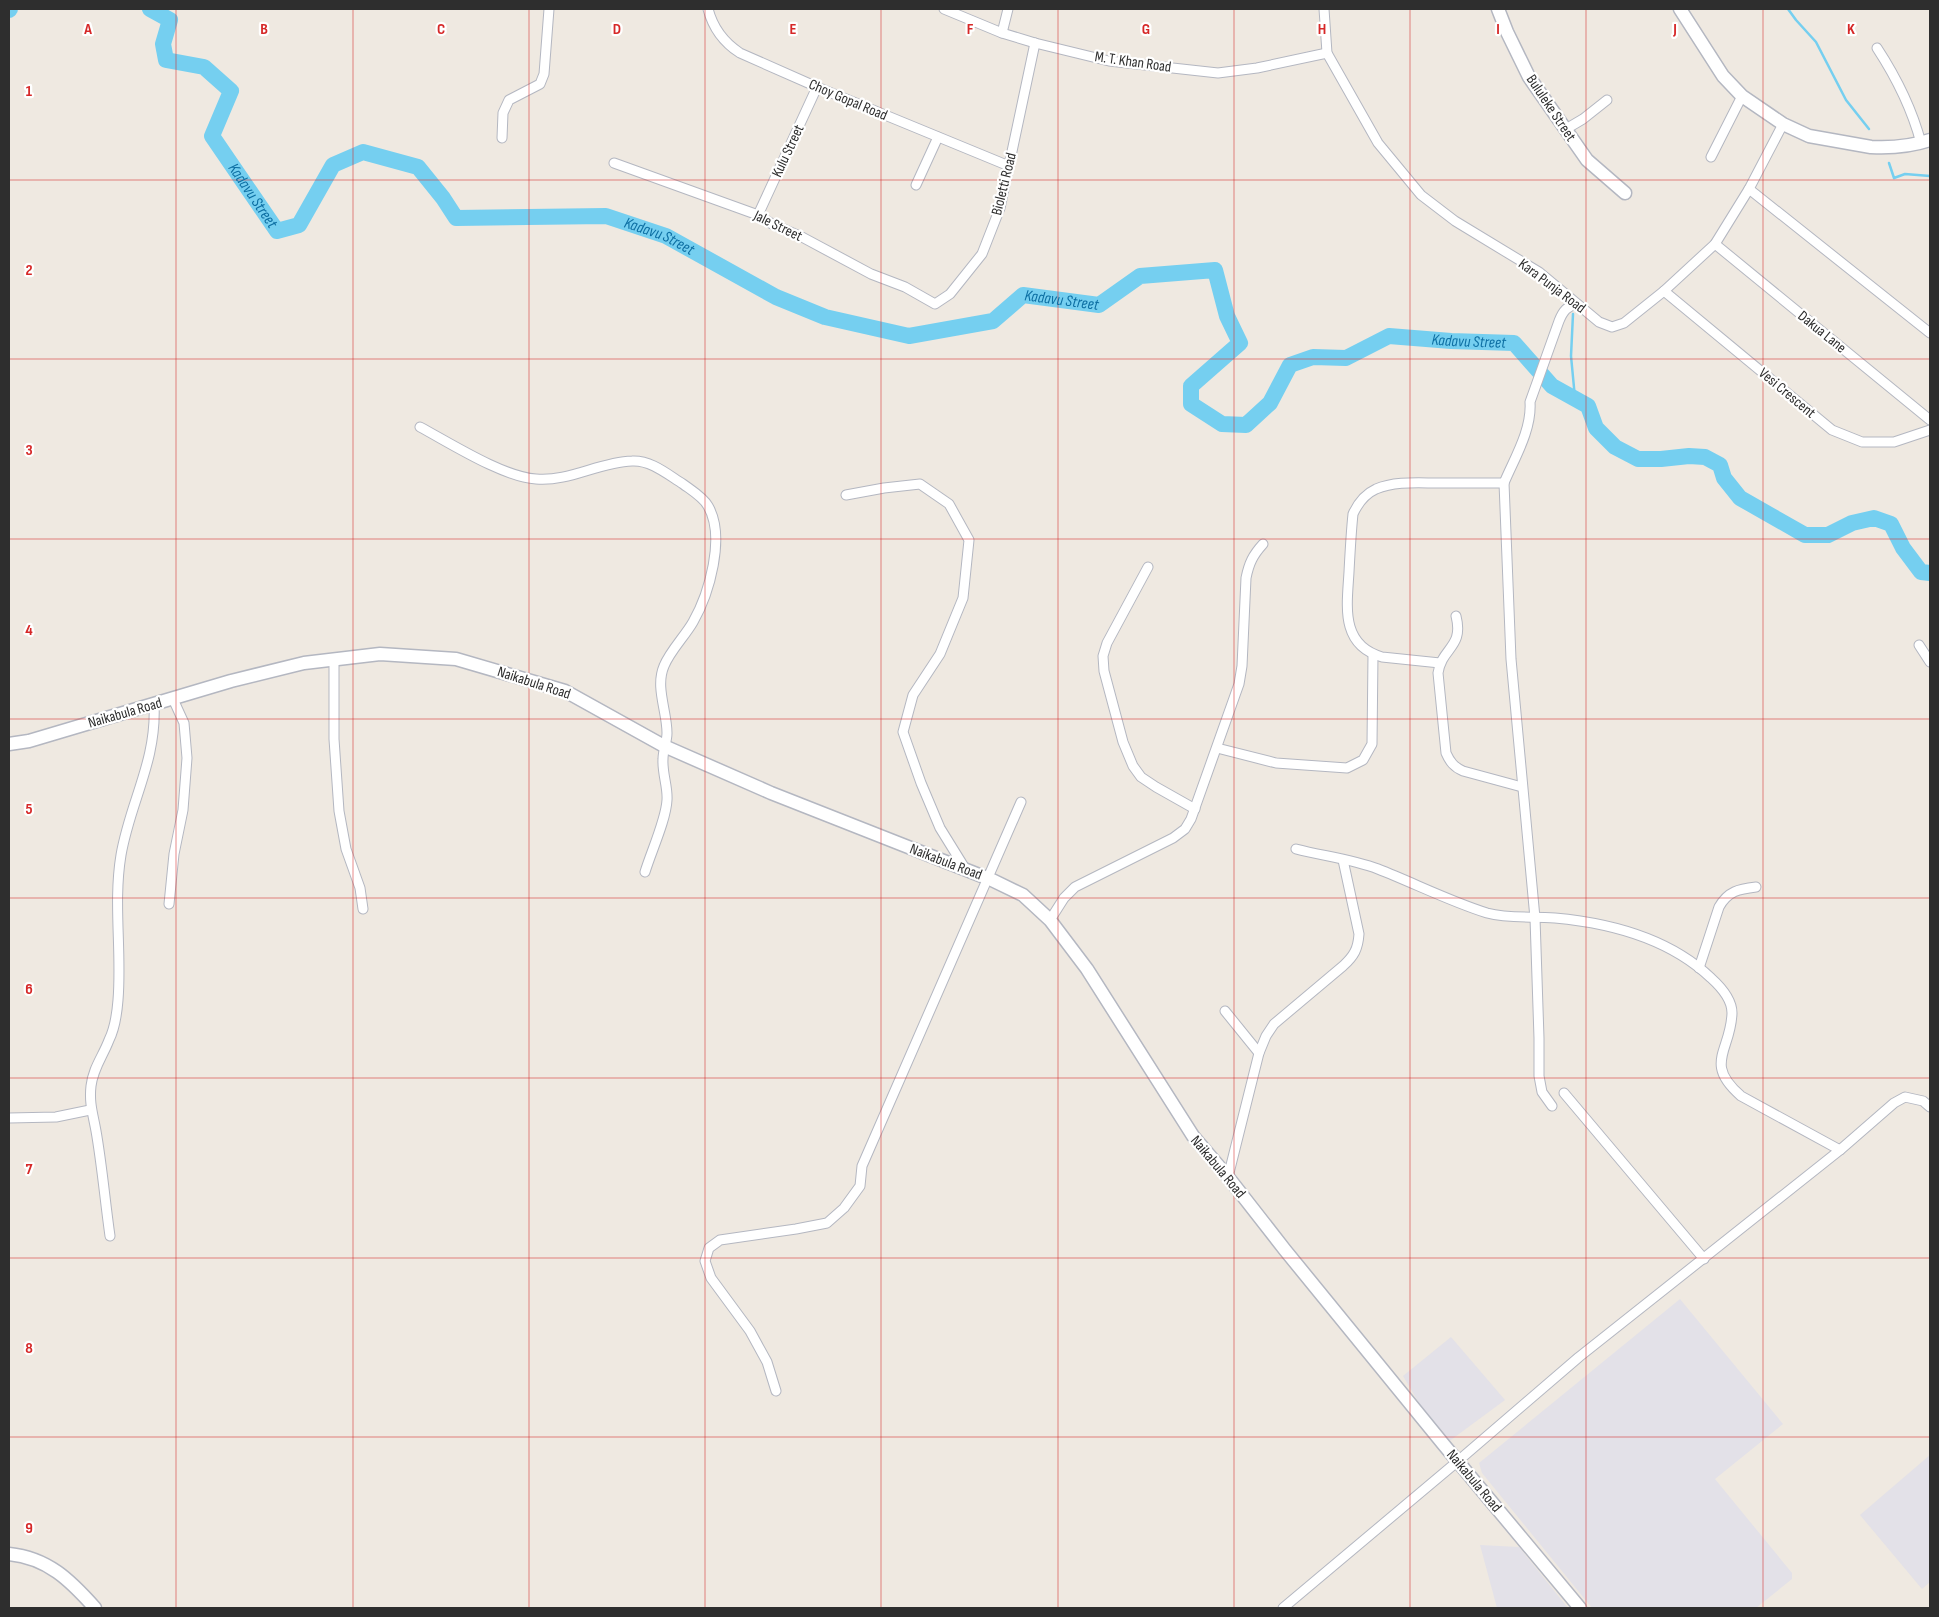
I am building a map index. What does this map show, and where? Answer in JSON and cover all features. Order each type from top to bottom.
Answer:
[{"type":"street","points":[[502,138],[503,113],[509,100],[540,84],[544,74],[549,9]]},
{"type":"street","name":"Choy Gopal Road","points":[[708,9],[712,24],[729,46],[740,53],[817,88],[1009,166]]},
{"type":"street","name":"M. T. Khan Road","points":[[944,9],[1002,33],[1108,61],[1218,73],[1257,68],[1327,53]]},
{"type":"street","points":[[1002,33],[1008,9]]},
{"type":"street","name":"Kara Punja Road","points":[[1324,9],[1327,53],[1378,143],[1421,196],[1455,221],[1539,272],[1599,322],[1612,327],[1624,323],[1664,291],[1714,244],[1749,189],[1783,124]]},
{"type":"street","name":"Bululeke Street","points":[[1498,9],[1529,77],[1587,160],[1625,193]]},
{"type":"street","points":[[1680,9],[1723,76],[1742,96],[1783,124],[1809,136],[1862,146],[1881,148],[1926,142],[1893,72],[1877,48]]},
{"type":"street","name":"Bioletti Road","points":[[935,304],[950,294],[982,254],[1000,208],[1035,43]]},
{"type":"street","name":"Kulu Street","points":[[758,215],[817,88]]},
{"type":"street","points":[[1711,157],[1742,96]]},
{"type":"street","points":[[1566,129],[1607,100]]},
{"type":"street","points":[[916,185],[938,137]]},
{"type":"street","name":"Jale Street","points":[[614,163],[758,215],[871,274],[905,287],[935,304]]},
{"type":"street","points":[[1749,189],[1930,333]]},
{"type":"street","name":"Dakua Lane","points":[[1714,244],[1930,420]]},
{"type":"street","name":"Vesi Crescent","points":[[1664,291],[1832,430],[1862,442],[1894,442],[1930,430]]},
{"type":"street","points":[[1552,1106],[1545,1097],[1539,1082],[1535,918],[1511,659],[1504,484],[1528,426],[1531,412],[1530,402],[1563,312],[1570,306],[1577,304]]},
{"type":"street","points":[[420,428],[491,464],[520,477],[536,480],[554,480],[633,461],[649,464],[691,490],[708,505],[712,516],[714,534],[715,554],[712,571],[704,598],[693,622],[664,666],[660,681],[667,735],[662,761],[667,800],[645,872]]},
{"type":"street","points":[[1440,662],[1382,657],[1373,654],[1362,646],[1354,636],[1346,615],[1352,514],[1358,503],[1376,489],[1407,483],[1504,484]]},
{"type":"street","points":[[846,495],[920,484],[949,504],[969,540],[963,598],[940,654],[913,695],[903,732],[921,783],[940,828],[966,870]]},
{"type":"street","points":[[1050,920],[1064,898],[1075,887],[1173,838],[1185,829],[1195,809],[1239,684],[1242,666],[1248,564],[1263,544]]},
{"type":"street","points":[[1148,567],[1107,643],[1103,656],[1104,671],[1123,742],[1132,766],[1141,776],[1156,787],[1195,809]]},
{"type":"street","points":[[1456,616],[1458,637],[1440,662],[1438,673],[1446,753],[1456,768],[1462,771],[1522,787]]},
{"type":"street","points":[[1919,645],[1930,662]]},
{"type":"street","name":"Naikabula Road","points":[[9,744],[29,741],[231,682],[304,664],[380,654],[456,659],[564,691],[664,746],[771,793],[988,878],[1023,895],[1050,920],[1087,969],[1193,1136],[1580,1608]]},
{"type":"street","points":[[1217,748],[1276,763],[1347,768],[1358,764],[1367,755],[1372,744],[1373,654]]},
{"type":"street","points":[[334,660],[334,739],[339,812],[346,849],[360,888],[363,909]]},
{"type":"street","points":[[169,904],[187,758],[184,723],[173,699]]},
{"type":"street","points":[[110,1236],[96,1130],[90,1110],[93,1076],[98,1060],[109,1042],[117,1010],[120,867],[126,834],[151,752],[154,729],[154,704]]},
{"type":"street","points":[[776,1391],[767,1362],[750,1331],[711,1278],[705,1260],[709,1248],[720,1240],[796,1230],[827,1223],[844,1208],[860,1186],[862,1166],[1021,802]]},
{"type":"street","points":[[1296,849],[1376,868],[1487,913],[1513,918],[1583,921],[1613,927],[1656,942],[1699,968],[1724,992],[1732,1013],[1721,1062],[1722,1074],[1730,1087],[1741,1096],[1840,1150]]},
{"type":"street","points":[[1228,1177],[1259,1053],[1266,1036],[1274,1024],[1354,956],[1358,945],[1359,934],[1343,860]]},
{"type":"street","points":[[1699,968],[1723,899],[1738,889],[1756,887]]},
{"type":"street","points":[[1225,1011],[1259,1053]]},
{"type":"street","points":[[1564,1093],[1704,1259]]},
{"type":"street","points":[[1283,1608],[1579,1357],[1840,1150],[1894,1102],[1905,1097],[1923,1102],[1930,1108]]},
{"type":"street","points":[[9,1118],[56,1117],[90,1110]]},
{"type":"street","points":[[9,1554],[25,1556],[52,1567],[95,1608]]},
{"type":"shaded area","points":[[1680,1299],[1783,1424],[1715,1479],[1792,1573],[1792,1579],[1756,1608],[1592,1608],[1482,1473],[1479,1463]]},
{"type":"shaded area","points":[[1451,1337],[1505,1400],[1444,1445],[1403,1376]]},
{"type":"shaded area","points":[[1930,1455],[1930,1582],[1922,1589],[1860,1515]]},
{"type":"shaded area","points":[[1480,1545],[1519,1547],[1568,1608],[1497,1608]]},
{"type":"waterway","name":"Kadavu Street","points":[[150,9],[170,20],[163,44],[166,60],[204,67],[231,91],[212,136],[277,231],[299,225],[333,165],[363,152],[418,167],[443,198],[456,218],[606,216],[666,236],[776,297],[825,317],[909,336],[993,321],[1023,295],[1099,305],[1140,276],[1215,270],[1227,316],[1240,343],[1191,386],[1191,404],[1222,424],[1246,425],[1270,403],[1290,365],[1313,357],[1346,358],[1389,336],[1451,341],[1514,343],[1552,386],[1588,406],[1596,428],[1615,447],[1638,459],[1705,457],[1720,465],[1724,478],[1740,498],[1805,535],[1828,535],[1852,523],[1874,518],[1891,524],[1903,548],[1921,572],[1930,573]]},
{"type":"waterway","points":[[1788,9],[1816,42],[1846,100],[1869,129]]},
{"type":"waterway","points":[[1889,163],[1894,178],[1905,174],[1930,176]]},
{"type":"waterway","points":[[1573,314],[1571,356],[1575,398]]}]
